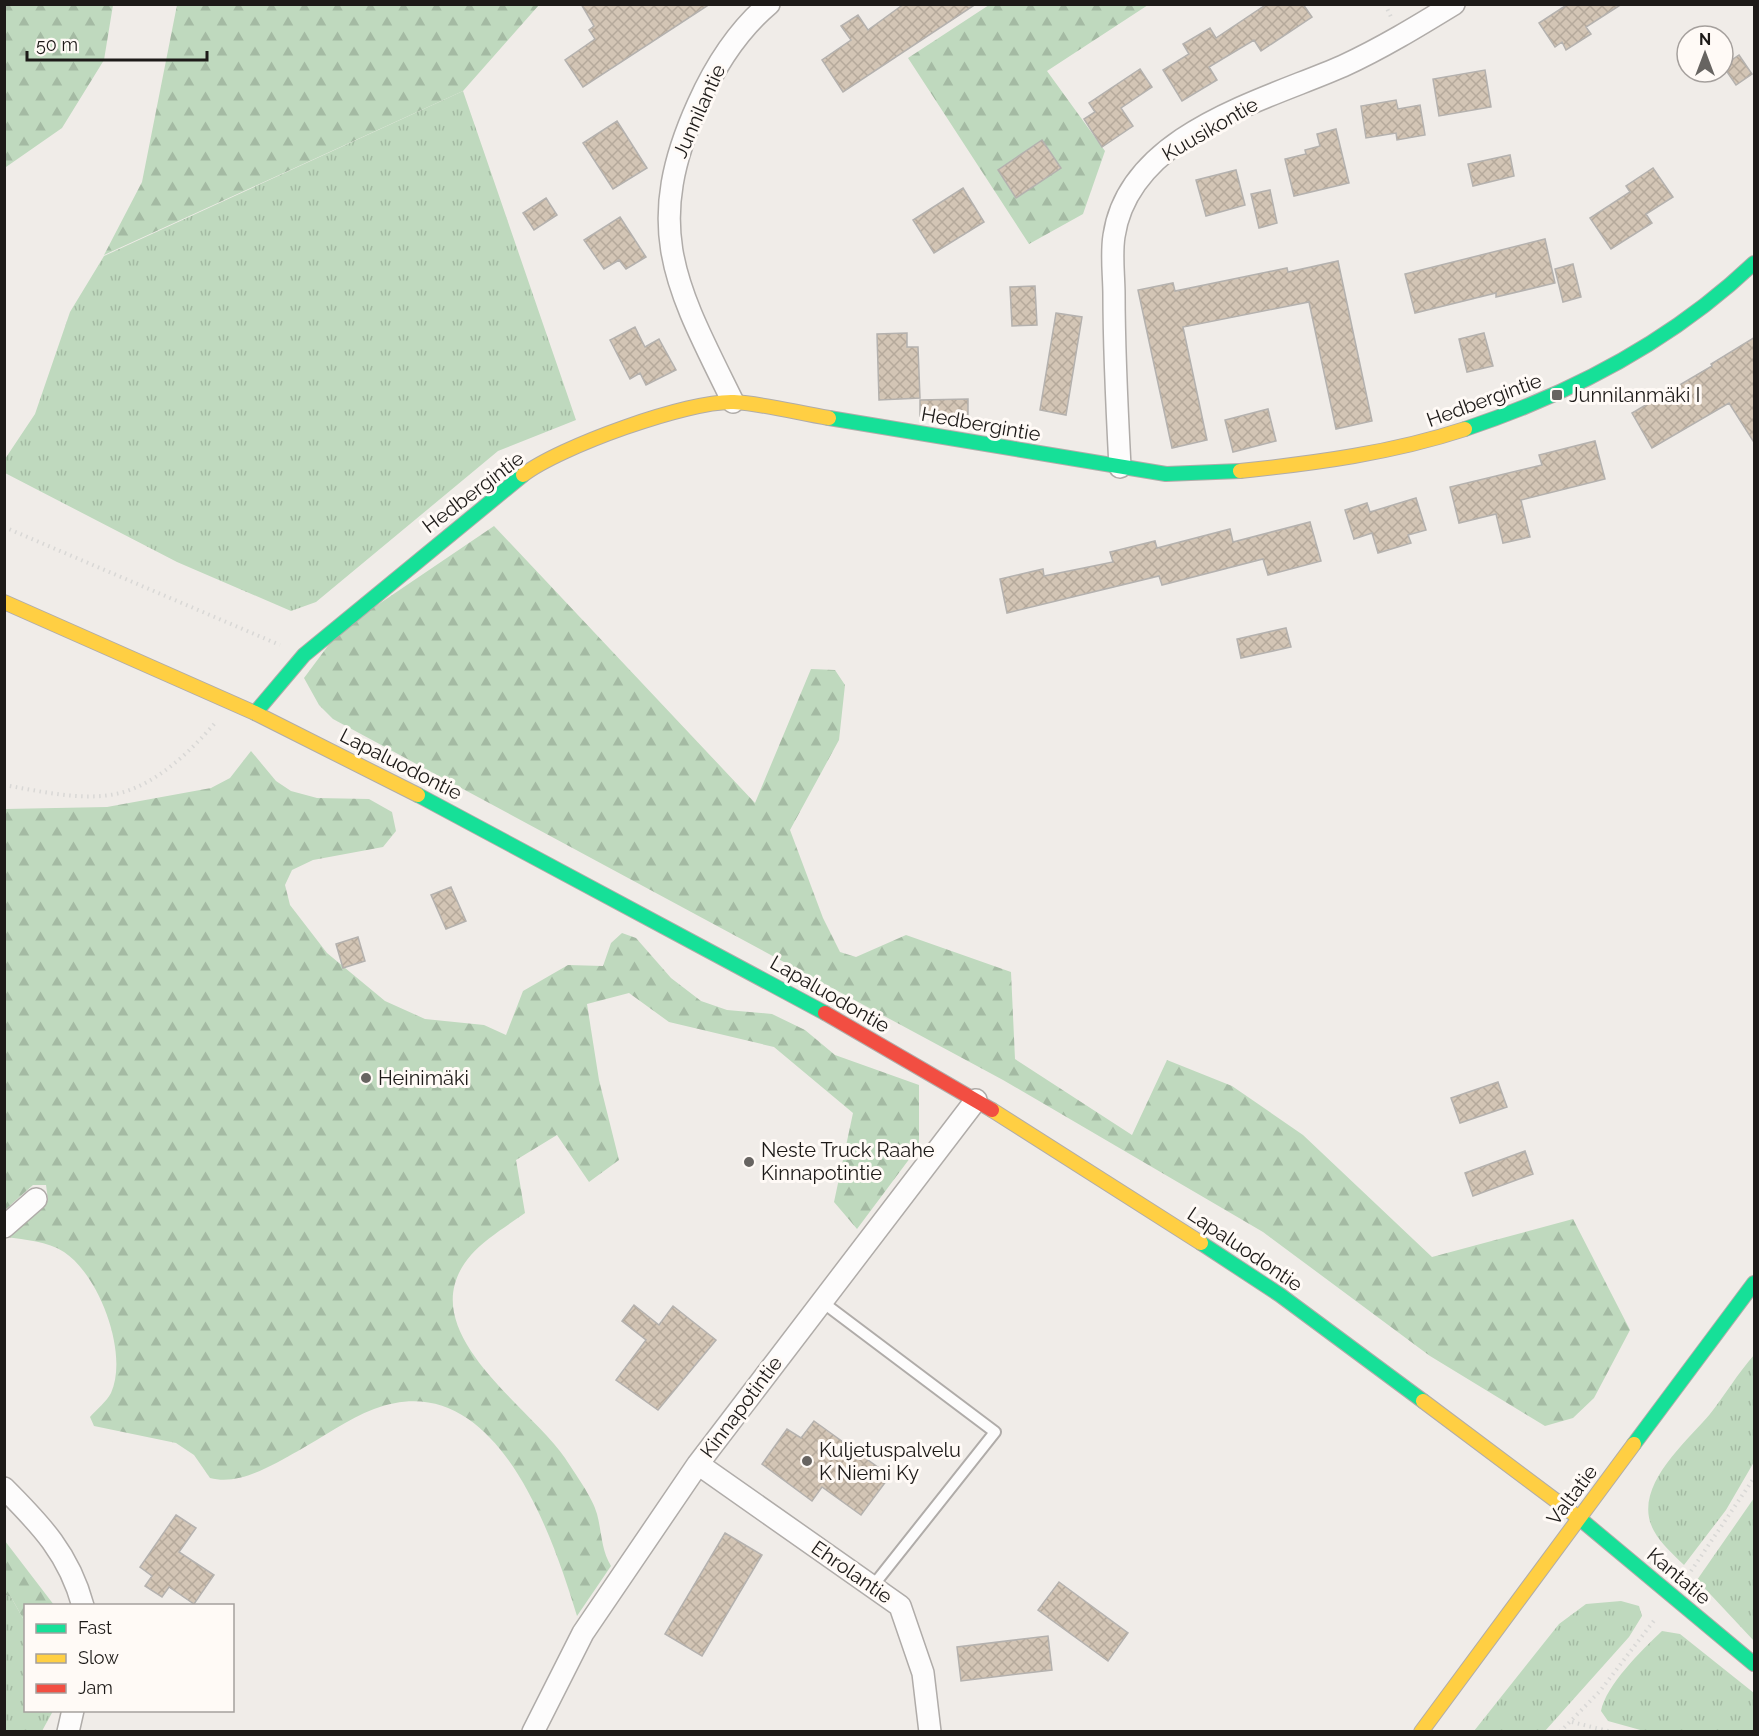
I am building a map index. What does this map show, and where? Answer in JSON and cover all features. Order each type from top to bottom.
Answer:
[{"type":"main road","name":"Hedbergintie","points":[[255,713],[304,655],[526,472],[595,438],[685,409],[733,402],[1166,474],[1210,473],[1316,464],[1445,438],[1511,416],[1574,387],[1651,344],[1755,263]]},
{"type":"main road","name":"Lapaluodontie","points":[[4,603],[255,713],[585,882],[799,998],[976,1100],[1144,1205],[1280,1295],[1579,1518]]},
{"type":"main road","name":"Valtatie","points":[[1421,1731],[1755,1283]]},
{"type":"main road","name":"Kantatie","points":[[1579,1518],[1755,1664]]},
{"type":"street","name":"Junnilantie","points":[[733,402],[678,282],[668,236],[668,208],[673,170],[686,129],[704,90],[731,43],[769,4]]},
{"type":"street","name":"Kuusikontie","points":[[1120,467],[1114,337],[1114,236],[1127,194],[1142,173],[1168,149],[1236,110],[1344,65],[1454,4]]},
{"type":"street","name":"Kinnapotintie","points":[[533,1731],[583,1633],[698,1464],[976,1100]]},
{"type":"street","points":[[4,1227],[36,1199]]},
{"type":"street","name":"Ehrolantie","points":[[698,1464],[900,1606],[923,1673],[930,1731]]},
{"type":"street","points":[[4,1488],[56,1543],[77,1584],[83,1604]]},
{"type":"street","points":[[68,1731],[73,1712]]},
{"type":"lane","points":[[821,1301],[996,1432],[872,1587]]},
{"type":"path","points":[[4,527],[304,655]]},
{"type":"path","points":[[4,785],[65,795],[111,795],[143,784],[202,739],[233,703]]},
{"type":"path","points":[[1691,1571],[1755,1478]]},
{"type":"path","points":[[1560,1731],[1572,1722],[1600,1692],[1656,1617]]},
{"type":"path","points":[[1572,1722],[1612,1731]]},
{"type":"green space","points":[[5,4],[113,5],[104,60],[62,128],[6,167]]},
{"type":"green space","points":[[177,4],[539,5],[463,91],[104,255],[142,182]]},
{"type":"green space","points":[[989,5],[1148,5],[1047,71],[1105,151],[1083,214],[1029,244],[908,58]]},
{"type":"green space","points":[[463,91],[576,420],[498,451],[316,602],[291,611],[177,562],[5,473],[5,459],[35,414],[70,312],[104,256]]},
{"type":"green space","points":[[494,526],[755,803],[811,669],[835,670],[845,685],[839,740],[790,830],[823,918],[840,952],[856,957],[906,935],[1011,972],[1015,1059],[1132,1135],[1167,1060],[1232,1086],[1303,1135],[1432,1257],[1573,1219],[1630,1330],[1594,1398],[1573,1418],[1545,1426],[1430,1356],[1263,1232],[1003,1080],[333,719],[319,705],[304,678],[339,631]]},
{"type":"green space","points":[[251,751],[276,781],[291,791],[317,798],[369,799],[392,812],[396,831],[383,847],[313,860],[292,870],[285,885],[290,905],[327,953],[385,1001],[425,1019],[484,1025],[506,1035],[523,991],[568,965],[603,966],[611,943],[622,933],[636,938],[671,978],[701,1001],[727,1010],[772,1014],[805,1030],[835,1055],[919,1085],[919,1146],[857,1229],[834,1202],[853,1113],[774,1047],[669,1022],[629,993],[587,1004],[599,1080],[619,1160],[589,1182],[557,1135],[516,1160],[525,1213],[489,1238],[471,1255],[455,1283],[454,1310],[463,1338],[480,1364],[548,1437],[565,1458],[592,1500],[599,1521],[603,1547],[611,1566],[577,1616],[551,1541],[533,1501],[511,1463],[484,1432],[453,1410],[416,1401],[374,1409],[267,1468],[244,1477],[221,1480],[210,1478],[194,1455],[176,1443],[94,1426],[90,1417],[111,1393],[116,1376],[113,1337],[99,1296],[89,1278],[64,1252],[43,1243],[6,1237],[48,1200],[46,1185],[33,1185],[5,1210],[5,809],[107,807],[211,788],[230,778]]},
{"type":"green space","points":[[1754,1355],[1754,1462],[1726,1510],[1684,1565],[1654,1531],[1649,1515],[1649,1499],[1664,1467],[1710,1414]]},
{"type":"green space","points":[[1754,1498],[1754,1641],[1697,1580]]},
{"type":"green space","points":[[5,1541],[53,1604],[24,1604],[24,1620],[11,1597],[5,1595]]},
{"type":"green space","points":[[5,1595],[11,1597],[24,1620],[24,1712],[52,1712],[42,1731],[5,1732]]},
{"type":"green space","points":[[1621,1601],[1639,1606],[1642,1616],[1629,1637],[1545,1731],[1474,1731],[1559,1624],[1586,1604]]},
{"type":"green space","points":[[1662,1631],[1680,1634],[1754,1693],[1754,1731],[1644,1731],[1608,1721],[1601,1711],[1610,1690],[1626,1668]]},
{"type":"building","points":[[581,4],[710,4],[583,87],[565,60],[595,39],[589,30],[594,26]]},
{"type":"building","points":[[904,4],[976,4],[843,92],[822,60],[851,40],[841,26],[858,15],[868,30]]},
{"type":"building","points":[[1267,4],[1303,4],[1312,17],[1261,51],[1254,40],[1209,67],[1217,80],[1182,101],[1163,70],[1189,54],[1183,44],[1210,28],[1216,38]]},
{"type":"building","points":[[1568,4],[1622,4],[1586,27],[1591,34],[1566,50],[1562,42],[1555,47],[1539,23]]},
{"type":"building","points":[[1739,55],[1752,74],[1736,85],[1735,84],[1735,58]]},
{"type":"building","points":[[1140,69],[1152,87],[1121,108],[1133,126],[1102,147],[1084,119],[1095,112],[1089,103]]},
{"type":"building","points":[[1485,70],[1491,107],[1439,116],[1433,79]]},
{"type":"building","points":[[1396,100],[1398,109],[1420,105],[1425,135],[1397,140],[1396,133],[1366,138],[1361,106]]},
{"type":"building","points":[[617,121],[647,168],[613,189],[583,143]]},
{"type":"building","points":[[1336,129],[1349,183],[1294,196],[1285,159],[1306,154],[1305,150],[1320,146],[1317,134]]},
{"type":"building","points":[[1042,140],[1061,168],[1016,198],[998,170]]},
{"type":"building","points":[[1510,155],[1514,176],[1473,186],[1468,164]]},
{"type":"building","points":[[1653,168],[1673,197],[1646,214],[1652,223],[1611,249],[1590,218],[1630,192],[1626,186]]},
{"type":"building","points":[[1236,170],[1245,205],[1206,216],[1196,180]]},
{"type":"building","points":[[963,188],[984,222],[934,253],[913,220]]},
{"type":"building","points":[[1270,190],[1277,223],[1259,228],[1251,194]]},
{"type":"building","points":[[546,198],[557,215],[534,230],[523,213]]},
{"type":"building","points":[[620,217],[646,257],[626,269],[619,260],[604,269],[584,240]]},
{"type":"building","points":[[1545,239],[1555,283],[1496,297],[1496,293],[1415,313],[1405,274]]},
{"type":"building","points":[[1338,261],[1372,421],[1336,429],[1309,302],[1183,327],[1207,440],[1172,448],[1138,290],[1173,283],[1175,291],[1287,268],[1288,272]]},
{"type":"building","points":[[1573,264],[1581,297],[1563,302],[1555,269]]},
{"type":"building","points":[[1035,286],[1037,325],[1012,326],[1010,287]]},
{"type":"building","points":[[1056,313],[1082,317],[1066,415],[1040,410]]},
{"type":"building","points":[[635,327],[645,347],[659,339],[676,370],[646,385],[640,373],[630,379],[610,340]]},
{"type":"building","points":[[907,333],[907,347],[918,347],[920,398],[879,400],[877,334]]},
{"type":"building","points":[[1484,333],[1493,366],[1467,372],[1459,339]]},
{"type":"building","points":[[1755,337],[1755,444],[1729,403],[1652,448],[1632,413],[1712,366],[1711,364]]},
{"type":"building","points":[[968,399],[968,419],[944,420],[920,416],[920,400]]},
{"type":"building","points":[[1268,409],[1276,441],[1233,452],[1225,420]]},
{"type":"building","points":[[1595,441],[1605,479],[1521,500],[1530,537],[1503,543],[1496,514],[1459,523],[1450,487],[1542,465],[1539,455]]},
{"type":"building","points":[[1416,498],[1426,530],[1408,535],[1411,543],[1378,553],[1372,533],[1354,539],[1345,510],[1367,503],[1370,512]]},
{"type":"building","points":[[1310,522],[1321,561],[1268,575],[1263,559],[1162,585],[1159,576],[1007,613],[1000,579],[1043,569],[1044,576],[1113,562],[1110,552],[1155,541],[1157,548],[1230,529],[1233,542]]},
{"type":"building","points":[[1286,628],[1291,647],[1241,658],[1237,639]]},
{"type":"building","points":[[451,887],[466,921],[446,929],[431,895]]},
{"type":"building","points":[[358,937],[365,961],[343,968],[336,944]]},
{"type":"building","points":[[1498,1082],[1507,1107],[1460,1123],[1451,1098]]},
{"type":"building","points":[[1525,1151],[1533,1174],[1473,1196],[1465,1173]]},
{"type":"building","points":[[634,1305],[659,1325],[673,1306],[716,1340],[658,1410],[616,1380],[646,1340],[622,1321]]},
{"type":"building","points":[[814,1421],[890,1476],[861,1515],[822,1487],[812,1501],[762,1464],[787,1429],[801,1438]]},
{"type":"building","points":[[176,1515],[196,1528],[179,1552],[214,1575],[194,1604],[169,1587],[162,1597],[145,1586],[152,1576],[140,1567]]},
{"type":"building","points":[[725,1533],[762,1555],[702,1656],[665,1634]]},
{"type":"building","points":[[1059,1582],[1128,1633],[1108,1661],[1038,1610]]},
{"type":"building","points":[[1048,1636],[1052,1670],[961,1681],[957,1647]]},
{"type":"traffic: fast","points":[[1465,429],[1543,399],[1618,362],[1689,316],[1723,291],[1754,263]]},
{"type":"traffic: fast","points":[[829,418],[1166,474],[1240,471]]},
{"type":"traffic: fast","points":[[255,713],[304,655],[523,475]]},
{"type":"traffic: fast","points":[[418,795],[825,1013]]},
{"type":"traffic: fast","points":[[1201,1243],[1280,1295],[1423,1401]]},
{"type":"traffic: fast","points":[[1634,1444],[1754,1283]]},
{"type":"traffic: fast","points":[[1579,1518],[1754,1664]]},
{"type":"traffic: slow","points":[[523,475],[565,452],[625,427],[713,403],[746,403],[829,418]]},
{"type":"traffic: slow","points":[[1240,471],[1382,451],[1465,429]]},
{"type":"traffic: slow","points":[[4,602],[255,713],[418,795]]},
{"type":"traffic: slow","points":[[992,1110],[1201,1243]]},
{"type":"traffic: slow","points":[[1423,1401],[1579,1518]]},
{"type":"traffic: slow","points":[[1421,1732],[1634,1444]]},
{"type":"traffic: jam","points":[[825,1013],[992,1110]]},
{"type":"place","name":"Junnilanmäki I","points":[[1557,395]]},
{"type":"place","name":"Heinimäki","points":[[366,1078]]},
{"type":"place","name":"Neste Truck Raahe Kinnapotintie","points":[[749,1162]]},
{"type":"place","name":"Kuljetuspalvelu K Niemi Ky","points":[[807,1461]]}]
